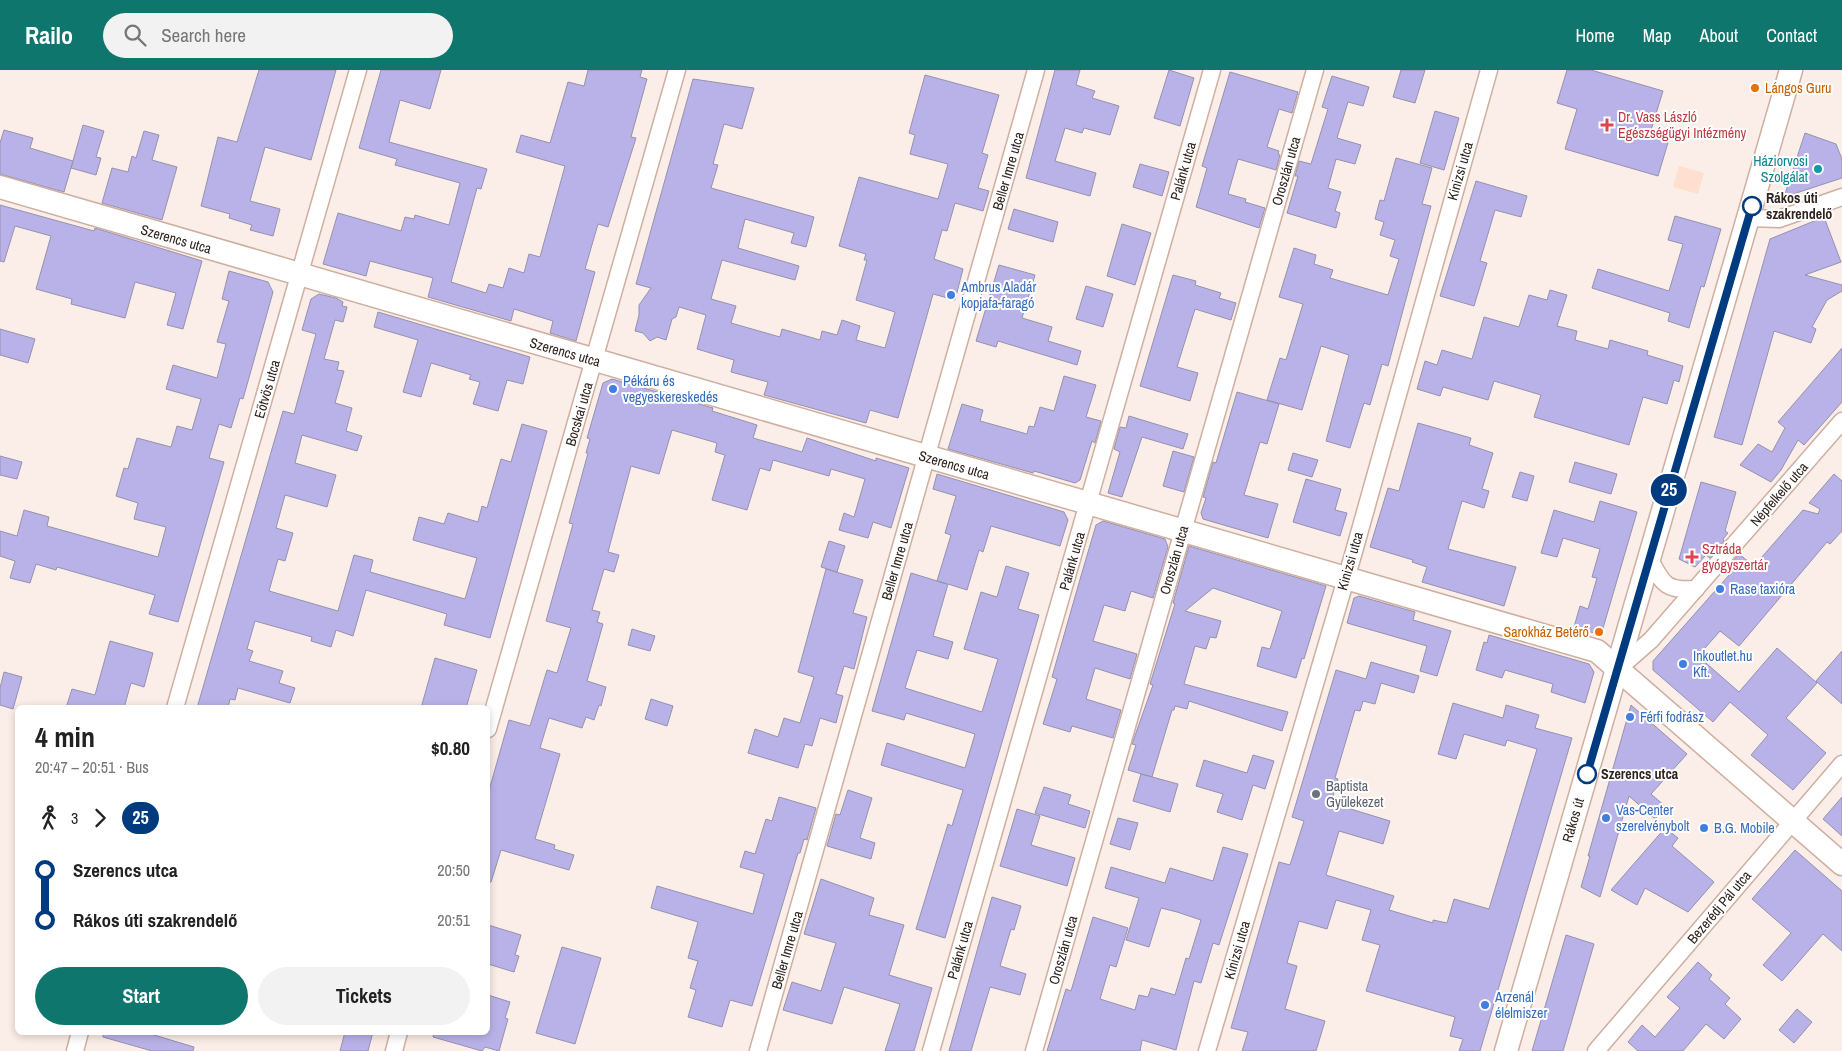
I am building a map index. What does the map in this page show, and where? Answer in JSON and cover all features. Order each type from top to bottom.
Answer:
[{"type":"street","name":"Eötvös utca","points":[[176,705],[358,70]]},
{"type":"street","name":"Bocskai utca","points":[[490,723],[595,361],[676,70]]},
{"type":"street","name":"Beller Imre utca","points":[[758,1051],[1036,70]]},
{"type":"street","name":"Palánk utca","points":[[932,1051],[1212,70]]},
{"type":"street","name":"Oroszlán utca","points":[[1034,1051],[1315,70]]},
{"type":"street","name":"Kinizsi utca","points":[[1207,1051],[1346,578],[1489,70]]},
{"type":"street","name":"Rákos út","points":[[1506,1051],[1790,70]]},
{"type":"street","name":"Szerencs utca","points":[[0,187],[300,276],[1597,651],[1842,864]]},
{"type":"street","points":[[1748,218],[1779,219],[1842,197]]},
{"type":"street","name":"Népfelkelő utca","points":[[1618,668],[1651,640],[1842,421]]},
{"type":"street","points":[[1649,558],[1662,582],[1667,586],[1678,590],[1696,589]]},
{"type":"street","name":"Bezerédj Pál utca","points":[[1596,1051],[1842,764]]},
{"type":"street","points":[[75,1051],[79,1035]]},
{"type":"street","points":[[394,1051],[398,1035]]},
{"type":"shaded area","points":[[1679,166],[1704,173],[1698,194],[1673,187]]},
{"type":"building","points":[[259,70],[336,70],[311,160],[265,147],[250,201],[280,209],[273,236],[250,230],[252,225],[229,218],[230,214],[201,206],[218,137],[237,142]]},
{"type":"building","points":[[381,70],[441,70],[430,109],[400,100],[389,142],[487,169],[481,189],[477,188],[451,282],[486,293],[489,284],[503,288],[509,268],[524,273],[529,254],[540,257],[565,166],[516,152],[521,135],[550,143],[568,82],[584,86],[588,70],[642,70],[640,77],[647,79],[631,137],[636,138],[608,227],[598,224],[585,269],[595,272],[576,341],[550,333],[553,321],[514,309],[511,321],[428,297],[433,278],[370,261],[366,276],[323,264],[338,213],[401,231],[405,217],[414,219],[415,215],[449,225],[460,183],[395,165],[397,159],[359,148]]},
{"type":"building","points":[[1055,70],[1080,70],[1076,85],[1095,91],[1092,98],[1119,106],[1110,135],[1084,128],[1082,133],[1065,128],[1055,161],[1096,173],[1090,196],[1026,178]]},
{"type":"building","points":[[1169,70],[1194,78],[1180,126],[1154,118]]},
{"type":"building","points":[[1401,70],[1425,70],[1415,103],[1393,97]]},
{"type":"building","name":"Dr. Vass László Egészségügyi Intézmény","points":[[1567,70],[1591,70],[1663,91],[1651,130],[1670,136],[1658,176],[1565,149],[1577,109],[1557,103]]},
{"type":"building","points":[[1230,72],[1298,92],[1292,113],[1279,109],[1267,147],[1279,151],[1278,154],[1280,155],[1276,170],[1238,159],[1228,194],[1246,199],[1245,202],[1265,208],[1259,228],[1196,207],[1207,168],[1202,166]]},
{"type":"building","points":[[925,75],[999,95],[982,153],[988,155],[978,188],[989,191],[983,211],[955,203],[947,231],[942,230],[934,259],[963,269],[955,300],[933,294],[898,418],[870,410],[866,423],[764,395],[768,382],[731,372],[734,360],[697,349],[706,315],[679,307],[676,317],[672,319],[666,340],[657,337],[650,341],[643,333],[635,331],[639,315],[639,305],[651,288],[636,284],[693,79],[754,88],[742,129],[724,124],[713,164],[718,165],[711,188],[814,217],[806,247],[791,243],[794,233],[745,219],[738,248],[799,266],[795,280],[722,260],[711,299],[736,306],[731,323],[780,337],[782,329],[820,340],[822,331],[837,335],[842,320],[860,326],[856,340],[885,348],[895,312],[856,300],[867,260],[864,260],[866,254],[839,246],[859,177],[938,199],[948,164],[910,154],[915,135],[909,133]]},
{"type":"building","points":[[1332,76],[1369,87],[1363,106],[1348,102],[1337,138],[1361,145],[1355,164],[1336,159],[1328,188],[1341,192],[1335,211],[1340,213],[1336,228],[1287,213],[1298,176],[1295,176],[1299,161],[1311,164],[1328,109],[1322,107]]},
{"type":"building","points":[[1435,111],[1459,118],[1444,170],[1420,163]]},
{"type":"building","points":[[83,125],[104,131],[96,157],[101,158],[96,175],[71,168]]},
{"type":"building","points":[[4,130],[33,138],[30,148],[73,161],[64,192],[0,174],[0,143]]},
{"type":"building","points":[[144,131],[159,135],[152,160],[177,167],[162,220],[102,203],[112,168],[128,172],[132,156],[136,158]]},
{"type":"building","name":"Háziorvosi Szolgálat","points":[[1805,133],[1836,144],[1842,159],[1842,178],[1784,197]]},
{"type":"building","points":[[1396,158],[1432,168],[1422,204],[1431,206],[1388,366],[1382,364],[1370,405],[1364,403],[1350,448],[1326,441],[1349,355],[1321,346],[1302,410],[1267,400],[1280,358],[1286,360],[1303,304],[1279,297],[1294,248],[1316,255],[1314,264],[1333,270],[1330,278],[1388,295],[1399,259],[1390,256],[1395,240],[1380,235],[1384,222],[1375,219],[1380,200],[1384,201]]},
{"type":"building","points":[[1140,164],[1169,172],[1162,196],[1133,187]]},
{"type":"building","points":[[1476,181],[1527,196],[1521,217],[1495,210],[1480,261],[1487,263],[1474,306],[1440,296]]},
{"type":"building","points":[[0,205],[94,231],[95,228],[202,261],[183,329],[167,325],[176,293],[135,282],[125,318],[71,304],[72,299],[36,289],[51,236],[15,226],[4,262],[0,261]]},
{"type":"building","points":[[1014,209],[1058,222],[1053,242],[1008,229]]},
{"type":"building","points":[[1675,216],[1721,229],[1704,287],[1701,286],[1689,328],[1668,321],[1670,313],[1592,288],[1598,269],[1669,291],[1683,244],[1668,240]]},
{"type":"building","points":[[1824,217],[1841,262],[1805,275],[1842,285],[1842,291],[1827,300],[1812,327],[1816,329],[1811,343],[1774,331],[1742,445],[1714,437],[1770,239]]},
{"type":"building","points":[[1122,224],[1151,233],[1135,285],[1107,276]]},
{"type":"building","points":[[999,265],[1035,275],[1022,318],[1052,327],[1048,341],[1081,351],[1077,365],[998,341],[996,347],[976,341]]},
{"type":"building","points":[[229,271],[268,282],[273,292],[243,399],[240,398],[231,428],[219,424],[209,458],[224,462],[178,622],[149,614],[155,595],[57,567],[56,570],[36,564],[30,583],[10,578],[15,561],[0,556],[0,531],[17,536],[24,510],[49,517],[47,526],[158,557],[166,527],[134,519],[138,503],[116,496],[124,468],[128,469],[137,438],[171,447],[177,426],[192,430],[201,399],[166,389],[173,365],[217,378],[226,344],[217,342],[229,301],[222,299]]},
{"type":"building","points":[[1173,275],[1196,281],[1195,285],[1221,293],[1219,298],[1236,303],[1231,320],[1195,309],[1177,367],[1198,373],[1190,401],[1140,386]]},
{"type":"building","points":[[1086,286],[1113,294],[1103,327],[1076,319]]},
{"type":"building","points":[[1550,290],[1567,295],[1557,326],[1577,331],[1575,340],[1608,349],[1610,340],[1648,351],[1647,355],[1683,366],[1679,382],[1674,380],[1667,404],[1643,397],[1629,445],[1534,417],[1541,395],[1494,381],[1488,400],[1443,387],[1440,396],[1417,389],[1425,361],[1437,365],[1442,350],[1472,359],[1484,317],[1519,327],[1529,295],[1547,300]]},
{"type":"building","points":[[319,294],[336,298],[343,302],[342,306],[347,307],[343,322],[335,320],[324,359],[339,362],[337,370],[344,371],[335,403],[352,408],[346,431],[362,436],[357,451],[302,435],[295,463],[336,475],[327,507],[285,495],[276,528],[293,533],[285,561],[278,559],[269,591],[338,611],[354,555],[373,560],[370,572],[465,599],[477,558],[413,540],[419,517],[444,524],[448,513],[478,522],[482,506],[487,508],[501,459],[511,462],[522,424],[547,431],[490,638],[444,625],[447,614],[366,590],[353,636],[336,630],[331,647],[311,641],[312,637],[255,621],[247,649],[253,651],[249,661],[283,671],[279,683],[295,688],[290,703],[238,688],[235,700],[230,699],[229,705],[198,705],[283,411],[294,414],[316,334],[302,330],[311,299]]},
{"type":"building","points":[[378,312],[530,357],[523,384],[507,380],[498,411],[473,404],[480,382],[469,379],[471,375],[431,363],[421,397],[403,392],[418,340],[374,327]]},
{"type":"building","points":[[0,329],[35,339],[28,363],[0,355]]},
{"type":"building","points":[[1842,348],[1842,402],[1804,445],[1798,440],[1781,470],[1771,482],[1740,465],[1758,444],[1772,452],[1785,428],[1778,422]]},
{"type":"building","points":[[1064,376],[1096,385],[1086,417],[1101,421],[1095,443],[1092,441],[1080,480],[1075,483],[948,449],[962,404],[983,410],[980,421],[1027,434],[1029,426],[1034,427],[1040,407],[1054,411]]},
{"type":"building","points":[[612,379],[713,408],[712,411],[757,425],[753,438],[802,452],[807,438],[876,461],[876,458],[909,468],[891,528],[873,522],[868,538],[839,530],[844,513],[854,517],[865,479],[831,469],[829,476],[773,460],[770,471],[760,468],[747,510],[712,500],[725,455],[715,452],[717,443],[672,430],[659,474],[631,466],[608,552],[619,555],[614,572],[604,569],[592,610],[600,612],[597,622],[603,624],[587,681],[606,687],[601,706],[599,705],[594,720],[586,717],[582,728],[549,718],[540,748],[560,754],[535,839],[555,845],[554,849],[574,855],[569,870],[501,850],[490,882],[490,787],[509,720],[530,726],[547,670],[557,673],[571,628],[546,621],[573,524],[569,523],[588,453],[586,453],[590,439],[587,438],[603,383]]},
{"type":"building","points":[[1237,392],[1279,404],[1267,444],[1260,442],[1244,495],[1278,504],[1268,538],[1203,519],[1201,513],[1206,498],[1203,497],[1213,462],[1216,463]]},
{"type":"building","points":[[1129,416],[1188,434],[1183,449],[1142,437],[1122,497],[1108,493],[1120,452],[1114,449],[1120,427],[1126,428]]},
{"type":"building","points":[[1418,423],[1471,438],[1469,445],[1493,453],[1482,489],[1489,491],[1484,508],[1462,501],[1448,549],[1516,567],[1504,606],[1422,582],[1427,567],[1412,562],[1413,560],[1370,547],[1388,488],[1399,491]]},
{"type":"building","points":[[1173,451],[1194,457],[1184,492],[1163,486]]},
{"type":"building","points":[[1293,453],[1318,460],[1312,477],[1288,470]]},
{"type":"building","points":[[0,456],[22,462],[17,479],[0,475]]},
{"type":"building","points":[[1575,462],[1617,474],[1611,494],[1569,482]]},
{"type":"building","points":[[1520,472],[1534,476],[1527,501],[1512,497]]},
{"type":"building","points":[[937,474],[1064,512],[1068,520],[1060,546],[991,526],[983,552],[979,550],[967,590],[948,584],[933,636],[953,642],[948,659],[917,650],[905,688],[982,712],[998,659],[964,649],[981,592],[997,597],[1006,566],[1029,573],[1018,609],[1039,615],[945,938],[916,929],[948,824],[952,826],[963,790],[881,765],[887,743],[965,768],[975,734],[906,713],[904,720],[872,711],[911,573],[937,581],[951,535],[945,533],[956,496],[933,489]]},
{"type":"building","points":[[1834,474],[1842,481],[1842,531],[1830,544],[1827,542],[1739,646],[1720,631],[1698,656],[1739,692],[1777,648],[1817,683],[1786,718],[1826,753],[1793,790],[1751,755],[1768,735],[1730,702],[1713,722],[1653,670],[1653,661],[1730,574],[1725,570],[1739,554],[1754,566],[1803,510],[1818,514],[1820,509],[1809,503]]},
{"type":"building","points":[[1306,479],[1341,489],[1335,510],[1347,513],[1340,536],[1293,522]]},
{"type":"building","points":[[1701,482],[1736,492],[1725,531],[1728,533],[1723,539],[1724,541],[1710,558],[1706,555],[1695,567],[1679,559]]},
{"type":"building","points":[[1600,501],[1637,512],[1601,635],[1574,627],[1580,606],[1588,609],[1597,578],[1592,577],[1600,549],[1563,538],[1557,557],[1541,553],[1554,510],[1594,522]]},
{"type":"building","points":[[1103,521],[1165,539],[1168,547],[1153,598],[1131,591],[1125,611],[1104,605],[1093,641],[1137,654],[1130,679],[1095,668],[1086,699],[1121,710],[1113,738],[1072,726],[1070,732],[1043,724],[1057,679],[1052,677],[1096,525]]},
{"type":"building","points":[[829,541],[845,546],[837,572],[821,567]]},
{"type":"building","points":[[1189,546],[1326,586],[1304,659],[1302,658],[1296,678],[1257,666],[1262,647],[1270,649],[1282,611],[1213,588],[1185,611],[1221,621],[1216,638],[1210,637],[1206,649],[1195,646],[1184,684],[1288,712],[1282,731],[1189,701],[1187,709],[1175,706],[1174,710],[1172,710],[1152,777],[1128,770],[1136,745],[1132,744],[1153,685],[1150,684],[1175,604],[1173,603]]},
{"type":"building","points":[[826,569],[863,580],[853,613],[867,617],[854,669],[844,666],[836,694],[843,696],[836,723],[820,718],[812,746],[805,744],[798,768],[748,753],[755,729],[778,737],[784,718],[800,723],[814,677],[798,672]]},
{"type":"building","points":[[1359,596],[1415,612],[1413,620],[1451,631],[1437,676],[1420,671],[1427,646],[1347,623],[1354,598]]},
{"type":"building","points":[[632,629],[655,636],[650,651],[628,645]]},
{"type":"building","points":[[1489,635],[1589,664],[1594,672],[1585,703],[1551,692],[1553,684],[1505,670],[1502,678],[1476,670],[1484,642],[1487,643]]},
{"type":"building","points":[[110,641],[153,653],[144,687],[131,683],[125,705],[67,705],[72,689],[95,695]]},
{"type":"building","points":[[1842,651],[1842,704],[1816,681]]},
{"type":"building","points":[[435,658],[477,670],[467,705],[422,705]]},
{"type":"building","points":[[1371,662],[1419,676],[1414,693],[1381,683],[1375,704],[1363,701],[1360,711],[1355,710],[1335,778],[1338,779],[1331,803],[1390,821],[1383,844],[1339,831],[1326,875],[1394,896],[1389,910],[1433,923],[1433,920],[1447,923],[1454,899],[1489,909],[1537,749],[1507,740],[1505,746],[1464,734],[1456,759],[1438,754],[1453,703],[1503,718],[1506,705],[1539,715],[1535,728],[1572,738],[1480,1051],[1459,1051],[1463,1039],[1450,1036],[1455,1017],[1366,991],[1380,945],[1362,940],[1371,910],[1336,900],[1327,929],[1299,921],[1287,963],[1297,966],[1285,1009],[1325,1021],[1316,1051],[1242,1051],[1248,1032],[1231,1028],[1279,862],[1290,865],[1304,821],[1292,817],[1336,670],[1366,679]]},
{"type":"building","points":[[4,672],[22,677],[13,709],[0,705],[0,688]]},
{"type":"building","points":[[651,699],[673,706],[667,726],[645,719]]},
{"type":"building","points":[[1631,705],[1687,754],[1651,794],[1666,807],[1655,819],[1629,796],[1600,897],[1581,887]]},
{"type":"building","points":[[1253,755],[1274,761],[1265,789],[1253,785],[1242,820],[1217,812],[1223,794],[1196,786],[1204,760],[1247,773]]},
{"type":"building","points":[[1141,774],[1178,784],[1170,812],[1133,801]]},
{"type":"building","points":[[1044,787],[1071,795],[1068,804],[1090,811],[1085,828],[1035,813]]},
{"type":"building","points":[[848,790],[872,798],[860,838],[875,843],[871,859],[827,846],[836,814],[840,815]]},
{"type":"building","points":[[779,797],[816,808],[807,840],[804,839],[800,853],[798,853],[752,1006],[730,1000],[722,1027],[688,1017],[696,990],[690,988],[698,961],[688,958],[698,922],[651,908],[657,886],[753,914],[764,874],[740,867],[745,851],[755,854],[766,819],[772,821]]},
{"type":"building","points":[[1842,797],[1842,836],[1823,819]]},
{"type":"building","points":[[1017,809],[1040,816],[1031,845],[1075,858],[1067,886],[1000,866]]},
{"type":"building","points":[[1118,818],[1138,823],[1130,850],[1110,844]]},
{"type":"building","points":[[1665,828],[1678,838],[1672,846],[1714,882],[1688,912],[1645,888],[1637,905],[1611,890]]},
{"type":"building","points":[[1223,847],[1248,854],[1219,945],[1213,943],[1201,983],[1194,981],[1176,1050],[1142,1040],[1140,1051],[1047,1051],[1066,989],[1071,991],[1093,917],[1128,928],[1116,967],[1110,965],[1100,999],[1135,1010],[1139,995],[1148,997],[1151,988],[1175,995],[1186,958],[1189,959],[1201,920],[1177,912],[1161,908],[1149,947],[1126,940],[1139,898],[1105,888],[1111,867],[1165,883],[1170,868],[1213,881]]},
{"type":"building","points":[[1795,850],[1842,891],[1842,951],[1823,934],[1782,981],[1763,965],[1791,933],[1752,899]]},
{"type":"building","points":[[821,879],[874,898],[869,915],[904,925],[889,975],[932,988],[914,1051],[885,1051],[900,1004],[844,987],[832,1024],[783,1010],[792,982],[821,991],[836,943],[804,934]]},
{"type":"building","points":[[992,897],[1021,906],[1014,930],[1011,929],[1000,966],[1026,974],[1020,995],[990,987],[971,1051],[949,1051]]},
{"type":"building","points":[[490,926],[521,935],[515,955],[519,956],[514,972],[490,965]]},
{"type":"building","points":[[1566,935],[1594,944],[1563,1051],[1532,1051]]},
{"type":"building","points":[[562,947],[601,958],[575,1044],[536,1033]]},
{"type":"building","points":[[1698,962],[1712,975],[1709,979],[1730,998],[1725,1004],[1741,1019],[1724,1039],[1706,1024],[1683,1051],[1638,1051],[1628,1042],[1642,1025],[1655,1037],[1680,1008],[1667,997]]},
{"type":"building","points":[[490,996],[510,1002],[505,1018],[508,1019],[499,1051],[485,1047],[482,1051],[433,1037],[433,1035],[490,1035]]},
{"type":"building","points":[[1797,1009],[1812,1022],[1794,1043],[1779,1030]]},
{"type":"building","points":[[103,1035],[154,1035],[194,1047],[193,1051],[152,1051],[103,1037]]},
{"type":"building","points":[[344,1035],[372,1035],[368,1051],[340,1051]]},
{"type":"bus line","name":"25","points":[[1587,774],[1752,206]]},
{"type":"place","name":"Lángos Guru","points":[[1755,88]]},
{"type":"place","name":"Dr. Vass László Egészségügyi Intézmény","points":[[1607,125]]},
{"type":"place","name":"Háziorvosi Szolgálat","points":[[1818,169]]},
{"type":"place","name":"Rákos úti szakrendelő","points":[[1752,206]]},
{"type":"place","name":"Ambrus Aladár kopjafa-faragó","points":[[951,295]]},
{"type":"place","name":"Pékáru és vegyeskereskedés","points":[[613,389]]},
{"type":"place","name":"Sztráda gyógyszertár","points":[[1692,557]]},
{"type":"place","name":"Rase taxióra","points":[[1720,589]]},
{"type":"place","name":"Sarokház Betérő","points":[[1599,632]]},
{"type":"place","name":"Inkoutlet.hu Kft.","points":[[1683,664]]},
{"type":"place","name":"Férfi fodrász","points":[[1630,717]]},
{"type":"place","name":"Szerencs utca","points":[[1587,774]]},
{"type":"place","name":"Baptista Gyülekezet","points":[[1316,794]]},
{"type":"place","name":"Vas-Center szerelvénybolt","points":[[1606,818]]},
{"type":"place","name":"B.G. Mobile","points":[[1704,828]]},
{"type":"place","name":"Arzenál élelmiszer","points":[[1485,1005]]}]
